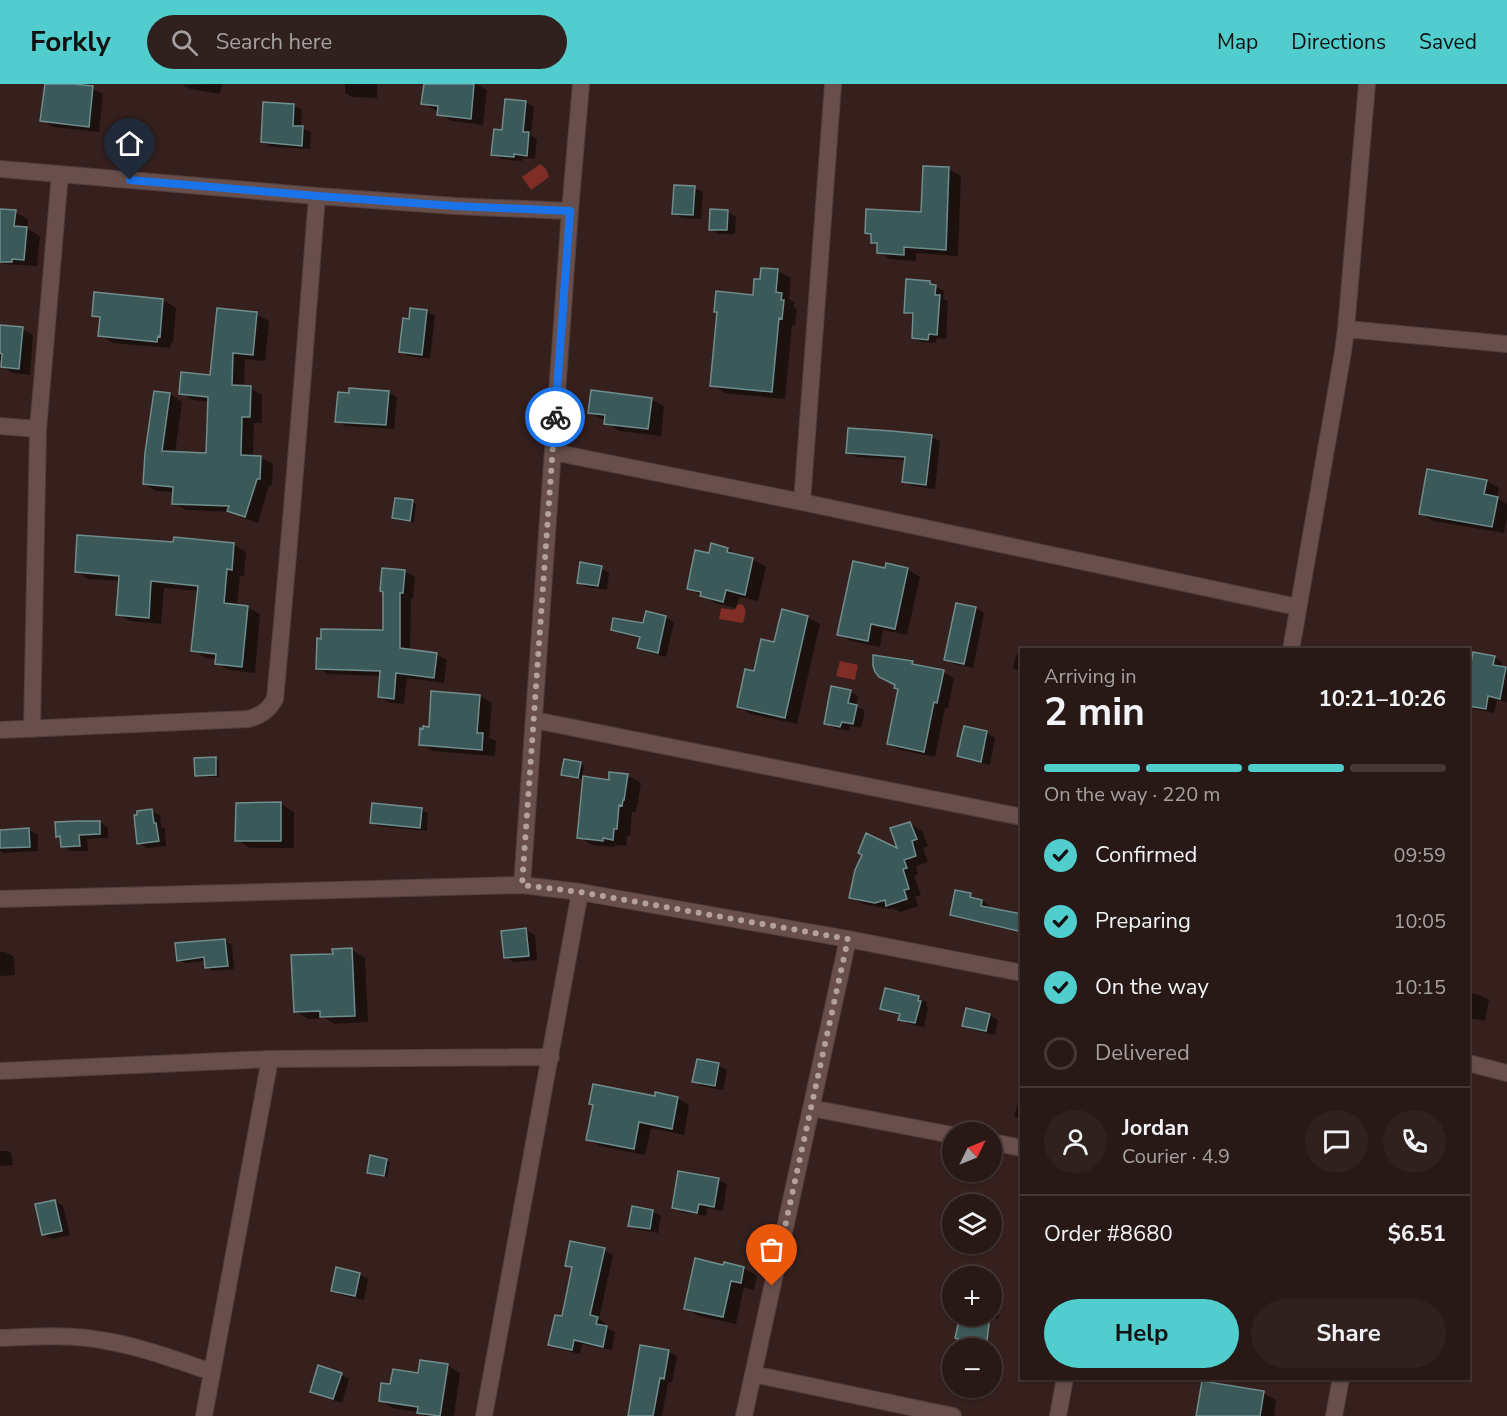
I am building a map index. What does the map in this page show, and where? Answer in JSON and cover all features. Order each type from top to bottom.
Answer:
[{"type":"street","points":[[522,885],[581,84]]},
{"type":"street","points":[[802,502],[833,84]]},
{"type":"street","points":[[1291,648],[1343,352],[1366,84]]},
{"type":"street","points":[[0,169],[317,196],[455,206],[570,211]]},
{"type":"street","points":[[32,729],[38,429],[60,174]]},
{"type":"street","points":[[0,730],[248,719],[267,710],[275,699],[298,451],[317,196]]},
{"type":"street","points":[[1346,329],[1507,344]]},
{"type":"street","points":[[0,426],[38,429]]},
{"type":"street","points":[[553,452],[802,502],[1297,607]]},
{"type":"street","points":[[534,720],[1020,817]]},
{"type":"street","points":[[0,899],[522,885],[580,892],[848,939],[1020,973]]},
{"type":"street","points":[[484,1416],[580,892]]},
{"type":"street","points":[[744,1416],[848,939]]},
{"type":"street","points":[[0,1071],[270,1059],[551,1057]]},
{"type":"street","points":[[204,1416],[270,1059]]},
{"type":"street","points":[[1470,1064],[1507,1073]]},
{"type":"street","points":[[811,1108],[942,1133]]},
{"type":"street","points":[[1002,1144],[1020,1148]]},
{"type":"street","points":[[0,1338],[60,1336],[100,1340],[132,1346],[212,1372]]},
{"type":"street","points":[[753,1374],[953,1416]]},
{"type":"street","points":[[1058,1416],[1065,1380]]},
{"type":"street","points":[[1334,1416],[1341,1380]]},
{"type":"shaded area","points":[[540,164],[546,169],[549,177],[531,190],[522,177]]},
{"type":"shaded area","points":[[741,604],[745,610],[743,623],[719,619],[721,608],[735,610],[737,605]]},
{"type":"shaded area","points":[[840,661],[858,665],[855,680],[836,676]]},
{"type":"building","points":[[45,84],[93,86],[89,127],[40,121]]},
{"type":"building","points":[[424,84],[474,84],[471,119],[437,115],[438,106],[421,104]]},
{"type":"building","points":[[505,99],[526,101],[523,132],[529,132],[527,156],[491,155],[494,129],[502,130]]},
{"type":"building","points":[[263,102],[294,104],[293,126],[303,126],[302,146],[261,142]]},
{"type":"building","points":[[923,166],[949,167],[946,250],[904,247],[904,255],[877,253],[877,243],[871,243],[871,234],[865,233],[866,209],[921,212]]},
{"type":"building","points":[[674,185],[695,186],[693,215],[672,214]]},
{"type":"building","points":[[0,209],[16,210],[14,226],[27,227],[24,260],[12,259],[12,262],[0,262]]},
{"type":"building","points":[[710,209],[728,210],[727,230],[709,230]]},
{"type":"building","points":[[761,268],[778,269],[776,292],[782,293],[781,300],[784,300],[782,319],[779,318],[772,392],[710,386],[717,312],[714,312],[716,291],[753,295],[754,279],[760,279]]},
{"type":"building","points":[[906,279],[930,281],[930,284],[936,285],[935,295],[940,295],[937,335],[929,334],[928,340],[912,338],[913,313],[904,313]]},
{"type":"building","points":[[94,292],[163,299],[160,337],[158,336],[157,342],[98,336],[100,317],[92,316]]},
{"type":"building","points":[[217,308],[257,312],[253,355],[233,353],[232,385],[251,386],[250,417],[242,417],[241,455],[261,456],[260,479],[257,479],[245,517],[227,511],[229,506],[172,504],[173,487],[143,484],[154,391],[170,393],[162,451],[206,453],[208,397],[179,394],[181,372],[210,375]]},
{"type":"building","points":[[410,308],[427,310],[422,355],[399,352],[403,318],[409,319]]},
{"type":"building","points":[[0,325],[23,327],[19,369],[1,367]]},
{"type":"building","points":[[349,388],[389,391],[386,425],[335,422],[338,392],[349,393]]},
{"type":"building","points":[[591,390],[652,398],[648,429],[604,424],[605,415],[588,413]]},
{"type":"building","points":[[848,428],[932,435],[926,485],[902,482],[905,457],[846,453]]},
{"type":"building","points":[[1427,469],[1487,480],[1484,494],[1498,497],[1492,527],[1419,514]]},
{"type":"building","points":[[395,498],[413,500],[410,521],[392,518]]},
{"type":"building","points":[[77,535],[173,542],[174,537],[234,543],[232,570],[227,569],[224,603],[248,606],[242,667],[215,664],[216,654],[191,651],[198,586],[151,581],[149,618],[116,615],[119,576],[75,572]]},
{"type":"building","points":[[711,543],[728,548],[727,552],[753,558],[745,595],[726,590],[723,602],[700,596],[701,592],[687,589],[695,550],[709,553]]},
{"type":"building","points":[[853,561],[885,568],[886,563],[908,568],[895,629],[871,624],[868,641],[837,635]]},
{"type":"building","points":[[580,562],[602,566],[598,586],[577,583]]},
{"type":"building","points":[[382,568],[405,570],[403,593],[400,593],[400,648],[437,653],[434,678],[396,673],[394,699],[378,697],[380,671],[316,669],[317,638],[321,639],[321,629],[383,630],[383,592],[380,591]]},
{"type":"building","points":[[956,603],[976,607],[964,664],[944,660]]},
{"type":"building","points":[[782,609],[808,616],[785,718],[737,707],[745,669],[754,671],[761,639],[774,642]]},
{"type":"building","points":[[646,611],[666,616],[658,653],[637,648],[640,637],[611,630],[613,618],[643,623]]},
{"type":"building","points":[[1473,652],[1495,656],[1493,665],[1506,667],[1500,699],[1488,696],[1486,709],[1470,706],[1470,668]]},
{"type":"building","points":[[873,655],[913,661],[912,664],[944,670],[937,703],[934,702],[924,752],[887,744],[898,689],[875,672]]},
{"type":"building","points":[[831,686],[851,690],[848,703],[857,705],[853,724],[842,722],[840,727],[824,724]]},
{"type":"building","points":[[431,691],[480,695],[477,733],[483,733],[482,750],[419,745],[420,728],[429,727]]},
{"type":"building","points":[[964,726],[987,731],[981,762],[957,756]]},
{"type":"building","points":[[216,757],[216,775],[195,776],[194,758]]},
{"type":"building","points":[[564,759],[581,762],[578,778],[561,775]]},
{"type":"building","points":[[609,772],[628,774],[624,800],[622,806],[619,805],[617,829],[614,829],[613,840],[577,838],[583,776],[609,780]]},
{"type":"building","points":[[281,802],[281,841],[235,841],[236,803]]},
{"type":"building","points":[[372,803],[422,808],[420,828],[370,823]]},
{"type":"building","points":[[152,809],[159,841],[137,844],[134,815],[137,815],[137,811]]},
{"type":"building","points":[[100,821],[100,834],[79,835],[80,846],[61,847],[60,836],[56,837],[55,822]]},
{"type":"building","points":[[910,822],[917,839],[912,841],[916,856],[904,860],[907,868],[903,869],[909,889],[904,890],[907,899],[886,906],[885,900],[875,903],[849,898],[855,870],[862,855],[858,853],[866,833],[897,848],[890,828]]},
{"type":"building","points":[[29,828],[30,847],[0,848],[0,830]]},
{"type":"building","points":[[955,890],[971,893],[970,897],[982,900],[981,906],[1020,914],[1020,932],[950,915]]},
{"type":"building","points":[[526,928],[529,956],[504,958],[501,931]]},
{"type":"building","points":[[225,939],[228,966],[205,968],[204,957],[177,961],[175,943]]},
{"type":"building","points":[[352,948],[355,1016],[320,1017],[320,1011],[294,1012],[291,955],[333,954],[332,949]]},
{"type":"building","points":[[885,988],[919,996],[918,1001],[921,1001],[915,1023],[898,1020],[900,1014],[880,1009]]},
{"type":"building","points":[[966,1008],[990,1014],[986,1031],[962,1026]]},
{"type":"building","points":[[697,1059],[719,1063],[715,1086],[692,1082]]},
{"type":"building","points":[[593,1084],[655,1096],[655,1092],[678,1097],[672,1129],[639,1122],[634,1149],[586,1140],[593,1105],[589,1104]]},
{"type":"building","points":[[370,1155],[387,1159],[384,1176],[367,1173]]},
{"type":"building","points":[[678,1171],[719,1178],[714,1207],[699,1204],[697,1213],[672,1208]]},
{"type":"building","points":[[55,1200],[62,1231],[42,1235],[35,1204]]},
{"type":"building","points":[[632,1206],[653,1210],[650,1229],[628,1226]]},
{"type":"building","points":[[570,1241],[605,1248],[590,1315],[598,1317],[596,1324],[607,1326],[603,1347],[574,1340],[572,1350],[548,1345],[555,1315],[562,1316],[572,1267],[565,1266]]},
{"type":"building","points":[[695,1258],[723,1265],[724,1262],[744,1267],[741,1283],[731,1281],[723,1317],[684,1309]]},
{"type":"building","points":[[336,1267],[360,1273],[355,1296],[331,1291]]},
{"type":"building","points":[[958,1326],[989,1326],[987,1338],[955,1338]]},
{"type":"building","points":[[640,1345],[669,1350],[664,1379],[660,1378],[653,1416],[628,1416]]},
{"type":"building","points":[[420,1360],[448,1364],[440,1416],[417,1413],[418,1407],[379,1401],[381,1383],[390,1384],[393,1369],[418,1373]]},
{"type":"building","points":[[318,1365],[342,1373],[333,1399],[310,1392]]},
{"type":"building","points":[[1202,1381],[1264,1391],[1260,1416],[1196,1416]]},
{"type":"way so far","points":[[555,417],[522,885],[580,892],[848,939],[772,1286]]},
{"type":"route","points":[[130,180],[455,206],[570,211],[555,417]]}]
